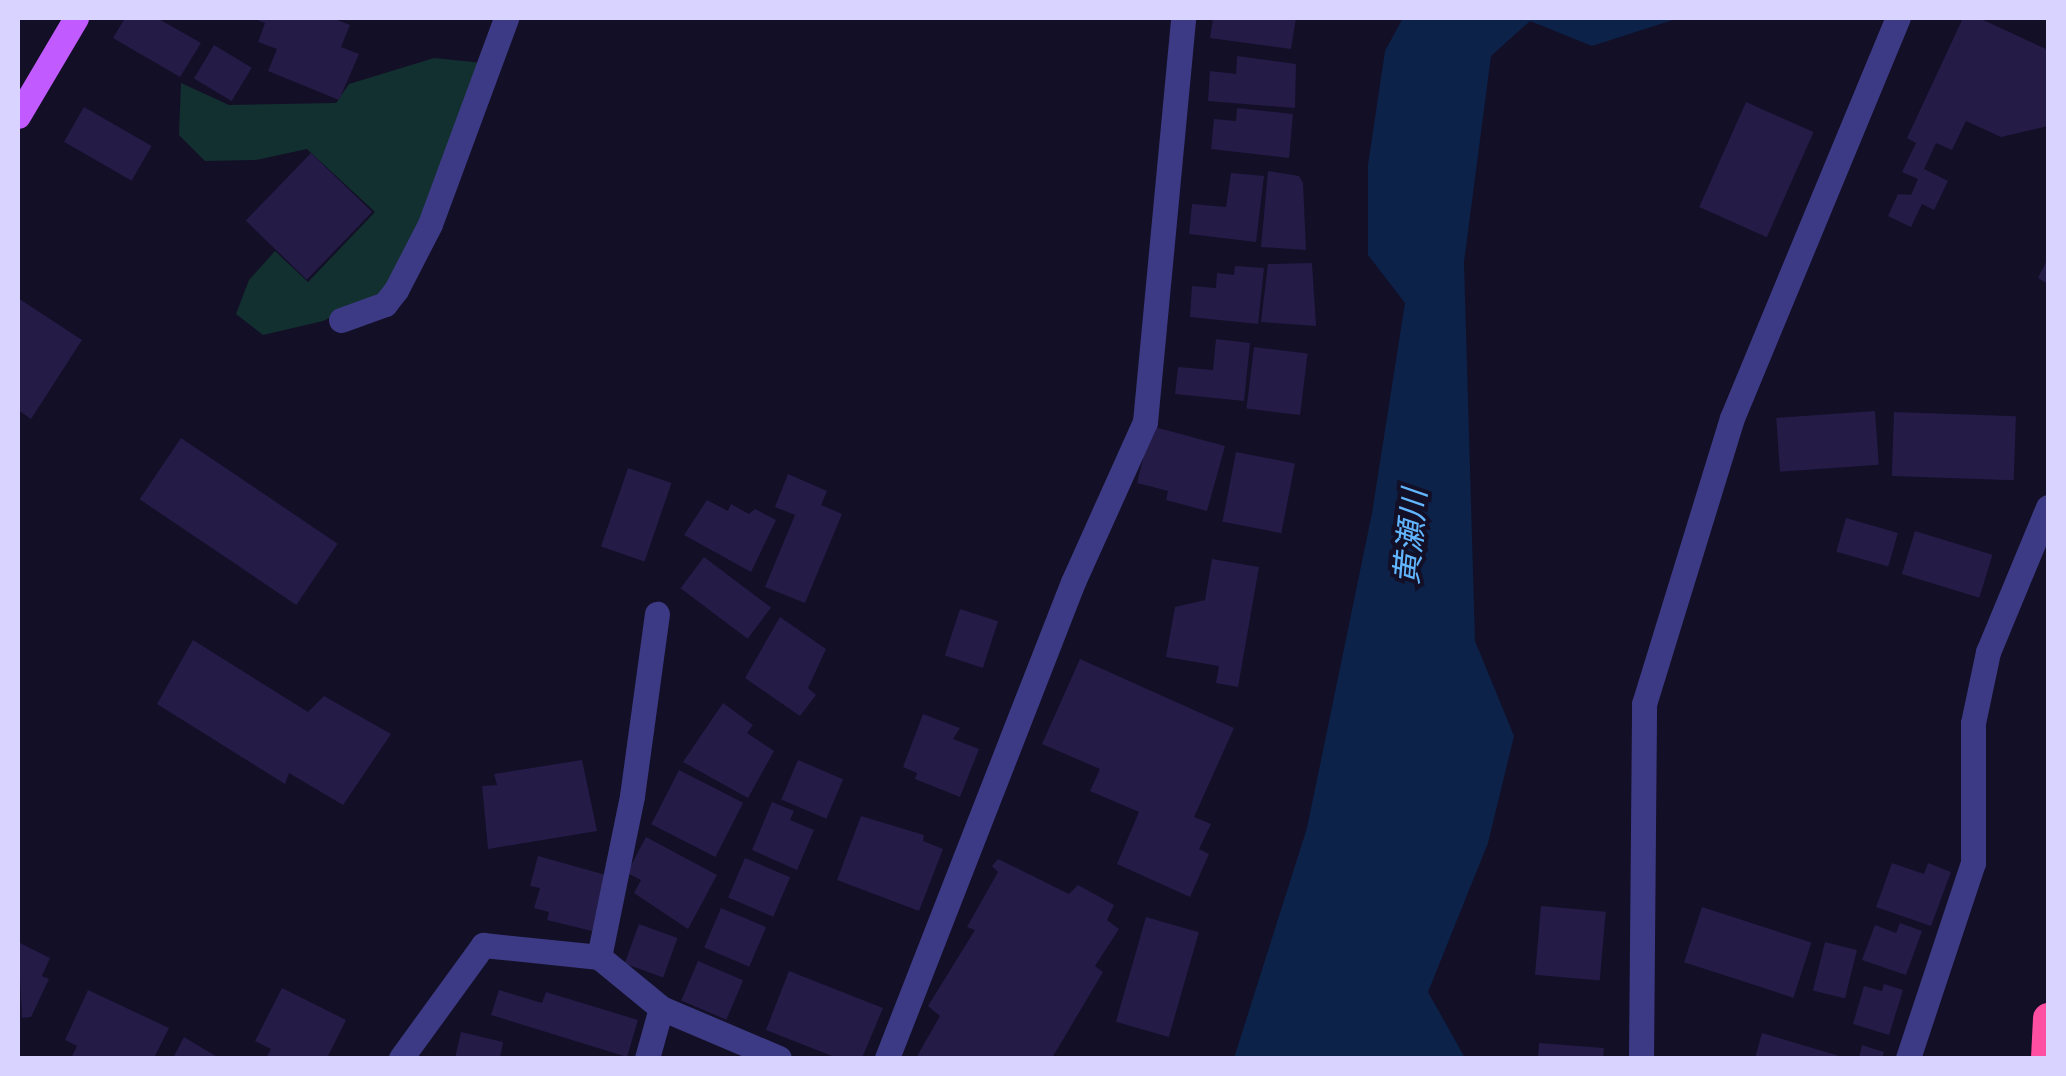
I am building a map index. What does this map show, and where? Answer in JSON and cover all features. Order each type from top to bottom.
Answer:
[{"type":"highway","points":[[2046,1058],[2048,1018]]},
{"type":"main road","points":[[18,116],[76,18]]},
{"type":"street","points":[[341,320],[385,304],[396,290],[437,208],[506,18]]},
{"type":"street","points":[[888,1058],[1073,582],[1145,422],[1183,18]]},
{"type":"street","points":[[1641,1058],[1644,704],[1732,418],[1898,18]]},
{"type":"street","points":[[1908,1058],[1973,863],[1973,722],[1988,652],[2048,507]]},
{"type":"street","points":[[600,957],[632,796],[657,614]]},
{"type":"street","points":[[401,1058],[483,944],[600,957],[662,1008],[779,1058]]},
{"type":"street","points":[[646,1058],[662,1008]]},
{"type":"green space","points":[[434,58],[483,63],[417,234],[386,290],[323,321],[263,335],[236,314],[249,280],[275,251],[308,282],[375,212],[307,149],[256,160],[205,161],[179,135],[181,83],[229,105],[336,103],[349,84]]},
{"type":"water","name":"黄瀬川","points":[[1403,18],[1679,18],[1592,46],[1530,21],[1491,56],[1464,262],[1475,641],[1514,736],[1488,843],[1428,992],[1465,1058],[1234,1058],[1307,828],[1372,513],[1405,303],[1368,255],[1368,165],[1385,51]]},
{"type":"building","points":[[125,18],[157,18],[201,43],[180,77],[113,38]]},
{"type":"building","points":[[252,18],[332,18],[350,25],[341,47],[359,54],[339,100],[268,71],[277,49],[258,42],[265,23]]},
{"type":"building","points":[[1213,18],[1296,18],[1291,49],[1210,38]]},
{"type":"building","points":[[1963,18],[1979,18],[2048,50],[2048,126],[2001,137],[1966,121],[1952,150],[1936,143],[1924,169],[1948,181],[1934,210],[1922,204],[1911,227],[1888,216],[1898,194],[1911,195],[1918,179],[1902,172],[1916,143],[1907,138]]},
{"type":"building","points":[[214,45],[252,68],[232,101],[194,78]]},
{"type":"building","points":[[1237,56],[1296,64],[1295,108],[1208,101],[1210,71],[1236,74]]},
{"type":"building","points":[[1746,102],[1814,132],[1767,237],[1699,207]]},
{"type":"building","points":[[84,107],[152,146],[132,181],[64,142]]},
{"type":"building","points":[[1237,108],[1293,114],[1289,158],[1211,149],[1214,119],[1236,121]]},
{"type":"building","points":[[311,153],[372,212],[307,280],[246,221]]},
{"type":"building","points":[[1268,171],[1299,176],[1303,183],[1306,250],[1261,247]]},
{"type":"building","points":[[1231,173],[1264,176],[1256,242],[1189,234],[1192,204],[1226,207]]},
{"type":"building","points":[[2048,258],[2048,284],[2038,278]]},
{"type":"building","points":[[1312,263],[1316,326],[1261,322],[1268,264]]},
{"type":"building","points":[[1235,266],[1264,268],[1258,324],[1190,317],[1192,286],[1216,288],[1217,273],[1234,275]]},
{"type":"building","points":[[18,298],[82,340],[31,419],[18,410]]},
{"type":"building","points":[[1216,339],[1250,343],[1244,401],[1175,394],[1178,367],[1213,370]]},
{"type":"building","points":[[1254,347],[1308,354],[1300,415],[1246,409]]},
{"type":"building","points":[[1875,411],[1879,465],[1780,472],[1776,418]]},
{"type":"building","points":[[1894,412],[2016,416],[2014,480],[1892,476]]},
{"type":"building","points":[[1151,426],[1225,446],[1207,511],[1166,500],[1168,491],[1137,483]]},
{"type":"building","points":[[181,438],[338,544],[296,605],[140,499]]},
{"type":"building","points":[[1236,452],[1295,463],[1281,533],[1222,522]]},
{"type":"building","points":[[628,468],[671,483],[644,561],[601,546]]},
{"type":"building","points":[[788,474],[827,491],[821,505],[842,514],[805,603],[765,587],[795,515],[775,507]]},
{"type":"building","points":[[707,500],[728,511],[731,504],[749,514],[755,509],[776,520],[751,572],[684,535]]},
{"type":"building","points":[[1846,518],[1898,533],[1888,567],[1836,552]]},
{"type":"building","points":[[1915,531],[1992,555],[1979,598],[1902,574]]},
{"type":"building","points":[[704,557],[771,608],[748,639],[681,588]]},
{"type":"building","points":[[1212,559],[1259,567],[1238,687],[1216,683],[1219,666],[1166,657],[1175,607],[1205,600]]},
{"type":"building","points":[[960,609],[998,621],[983,668],[945,656]]},
{"type":"building","points":[[780,617],[826,649],[808,688],[816,695],[800,716],[745,678]]},
{"type":"building","points":[[193,640],[308,712],[324,696],[391,734],[343,805],[289,773],[285,784],[157,704]]},
{"type":"building","points":[[1080,659],[1234,728],[1194,817],[1211,824],[1199,849],[1209,854],[1190,897],[1117,864],[1139,812],[1090,791],[1100,769],[1042,744]]},
{"type":"building","points":[[723,703],[753,725],[747,733],[774,751],[748,798],[683,762]]},
{"type":"building","points":[[923,714],[960,728],[953,739],[979,749],[960,797],[915,779],[917,773],[903,767]]},
{"type":"building","points":[[582,760],[597,831],[488,849],[482,786],[497,785],[494,774]]},
{"type":"building","points":[[798,760],[843,779],[826,819],[781,800]]},
{"type":"building","points":[[679,770],[743,803],[715,857],[651,824]]},
{"type":"building","points":[[772,802],[794,811],[790,820],[814,830],[797,870],[752,850]]},
{"type":"building","points":[[861,816],[924,835],[923,841],[943,849],[919,911],[837,880]]},
{"type":"building","points":[[646,837],[717,875],[688,929],[634,893],[641,880],[627,873]]},
{"type":"building","points":[[538,856],[606,875],[592,931],[547,920],[549,912],[534,908],[540,888],[530,886]]},
{"type":"building","points":[[745,858],[790,877],[773,917],[728,898]]},
{"type":"building","points":[[998,859],[1069,894],[1078,885],[1114,905],[1107,920],[1119,929],[1095,966],[1103,972],[1052,1058],[916,1058],[940,1016],[928,1006],[975,930],[967,927],[998,872],[992,866]]},
{"type":"building","points":[[1892,863],[1924,874],[1928,863],[1951,872],[1931,926],[1876,907]]},
{"type":"building","points":[[1541,906],[1606,912],[1600,980],[1535,975]]},
{"type":"building","points":[[1702,907],[1811,943],[1793,998],[1684,962]]},
{"type":"building","points":[[721,908],[766,927],[749,967],[704,948]]},
{"type":"building","points":[[1146,917],[1199,932],[1169,1037],[1116,1022]]},
{"type":"building","points":[[1900,923],[1922,931],[1906,975],[1862,960],[1875,925],[1896,933]]},
{"type":"building","points":[[639,924],[678,938],[663,977],[625,963]]},
{"type":"building","points":[[18,942],[50,958],[42,976],[49,979],[31,1017],[22,1018]]},
{"type":"building","points":[[1825,942],[1857,950],[1845,998],[1813,991]]},
{"type":"building","points":[[698,961],[743,980],[726,1020],[681,1001]]},
{"type":"building","points":[[789,971],[883,1008],[862,1058],[837,1058],[766,1030]]},
{"type":"building","points":[[1884,984],[1903,990],[1889,1035],[1853,1024],[1864,986],[1882,991]]},
{"type":"building","points":[[282,988],[346,1020],[327,1058],[266,1058],[271,1049],[255,1041]]},
{"type":"building","points":[[88,990],[169,1028],[154,1058],[71,1058],[77,1046],[65,1040]]},
{"type":"building","points":[[499,990],[542,1003],[546,992],[638,1020],[627,1057],[491,1015]]},
{"type":"building","points":[[461,1032],[503,1042],[500,1058],[455,1058]]},
{"type":"building","points":[[1762,1033],[1846,1058],[1755,1058]]},
{"type":"building","points":[[184,1037],[219,1058],[173,1058]]},
{"type":"building","points":[[1539,1043],[1604,1048],[1603,1058],[1538,1058]]},
{"type":"building","points":[[1862,1045],[1884,1052],[1882,1058],[1859,1058]]}]
